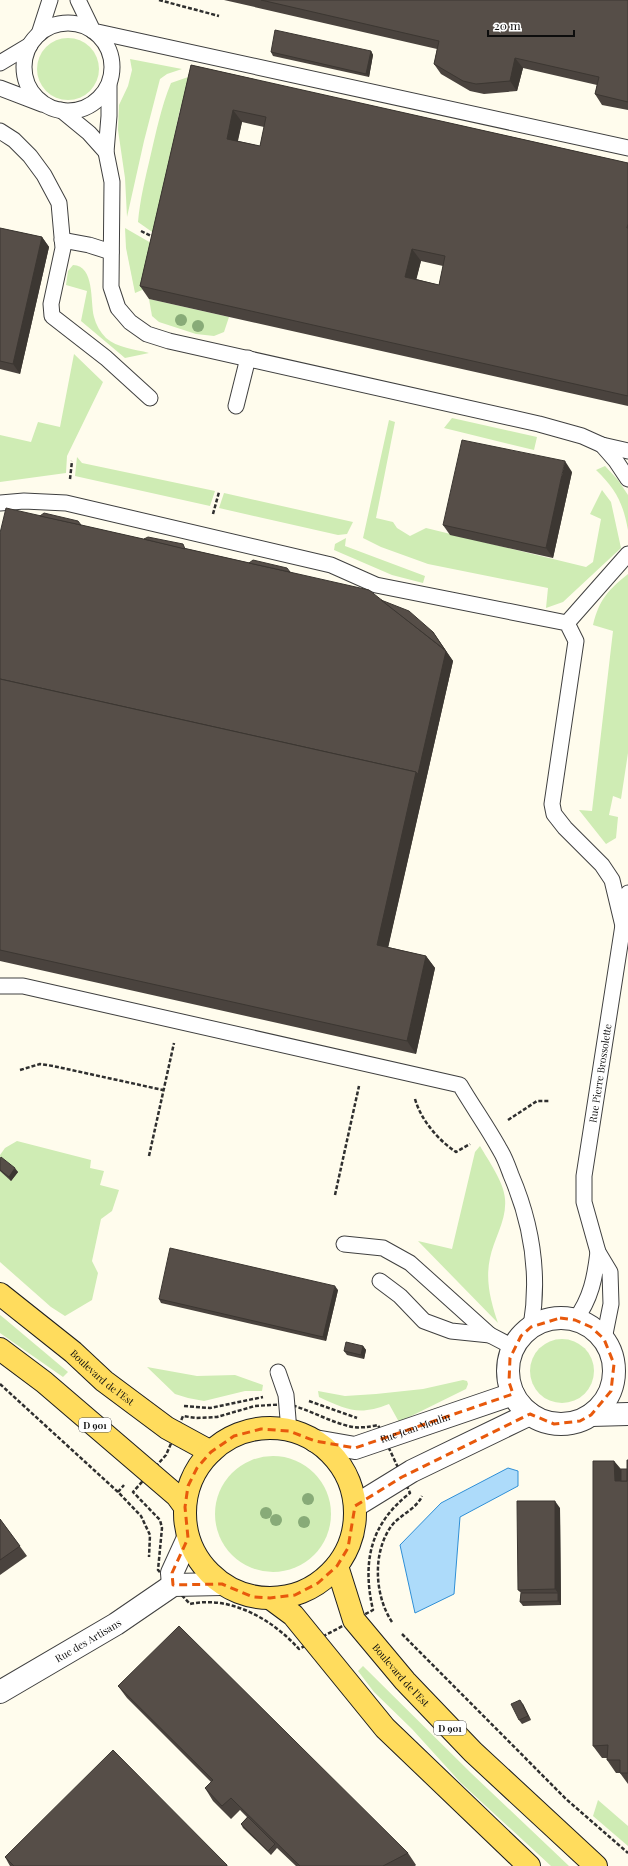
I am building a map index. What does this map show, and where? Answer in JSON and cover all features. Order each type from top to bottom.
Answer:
[{"type":"main road","name":"Boulevard de l'Est","points":[[0,1294],[73,1352],[104,1380],[168,1428],[211,1452]]},
{"type":"main road","name":"D 901","points":[[0,1349],[44,1382],[151,1473],[177,1496],[185,1507]]},
{"type":"main road","points":[[261,1428],[289,1431],[315,1441],[335,1458],[348,1480],[355,1506],[354,1527],[348,1548],[337,1566],[318,1583],[295,1595],[270,1598],[253,1597],[222,1584],[201,1564],[188,1538],[185,1523],[185,1507],[188,1486],[197,1468],[211,1452],[234,1436],[261,1428]]},
{"type":"main road","name":"Boulevard de l'Est","points":[[337,1566],[354,1620],[405,1681],[473,1752],[596,1866]]},
{"type":"main road","points":[[270,1598],[293,1615],[385,1728],[529,1866]]},
{"type":"street","points":[[560,1318],[575,1320],[591,1327],[604,1339],[621,1370],[601,1407],[591,1415],[580,1421],[554,1424],[541,1421],[520,1405],[513,1394],[509,1382],[508,1369],[513,1347],[521,1336],[531,1327],[544,1320],[560,1318]]},
{"type":"street","name":"Rue Jean Moulin","points":[[315,1441],[355,1448],[513,1394]]},
{"type":"street","points":[[355,1506],[402,1477],[530,1414]]},
{"type":"street","points":[[591,1415],[628,1414]]},
{"type":"street","points":[[188,1538],[172,1573],[173,1585],[222,1584]]},
{"type":"street","name":"Rue des Artisans","points":[[0,1692],[116,1624],[173,1585]]},
{"type":"lane","points":[[50,0],[35,40],[25,58],[24,72],[28,86],[36,97],[89,133],[106,152]]},
{"type":"lane","points":[[0,88],[54,108],[75,111],[88,106],[100,97],[108,84],[112,70],[110,55],[104,42],[93,31],[78,0]]},
{"type":"lane","points":[[0,63],[35,40],[51,27],[65,23],[80,25],[93,31],[628,148]]},
{"type":"lane","points":[[108,84],[109,116],[106,152],[112,182],[111,287],[118,308],[130,322],[147,334],[168,341],[539,424],[582,436],[602,445],[628,451]]},
{"type":"lane","points":[[0,131],[14,140],[30,156],[44,175],[59,203],[63,248],[51,304],[52,316],[106,358],[150,398]]},
{"type":"lane","points":[[62,240],[89,245],[111,252]]},
{"type":"lane","points":[[236,406],[248,358]]},
{"type":"lane","points":[[602,445],[616,460],[628,479]]},
{"type":"lane","points":[[0,503],[24,501],[66,503],[331,566],[376,585],[567,623]]},
{"type":"lane","points":[[567,623],[628,554]]},
{"type":"lane","points":[[567,623],[576,641],[552,804],[554,814],[565,828],[602,864],[612,880],[623,926]]},
{"type":"lane","name":"Rue Pierre Brossolette","points":[[604,1339],[611,1304],[610,1272],[598,1252],[584,1202],[584,1176],[628,893]]},
{"type":"lane","points":[[0,986],[23,986],[460,1085],[501,1151],[520,1195],[528,1221],[535,1264],[536,1294],[531,1327]]},
{"type":"lane","points":[[344,1244],[383,1248],[410,1263],[490,1335],[513,1347]]},
{"type":"lane","name":"Rue Pierre Brossolette","points":[[575,1320],[585,1306],[595,1278],[598,1252]]},
{"type":"lane","points":[[380,1281],[400,1296],[424,1321],[451,1331],[490,1335]]},
{"type":"lane","points":[[278,1372],[286,1396],[289,1431]]},
{"type":"path","points":[[160,0],[220,16]]},
{"type":"path","points":[[141,231],[153,237]]},
{"type":"path","points":[[70,479],[72,461]]},
{"type":"path","points":[[212,517],[219,492]]},
{"type":"path","points":[[149,1156],[178,1022]]},
{"type":"path","points":[[20,1070],[40,1064],[163,1090]]},
{"type":"path","points":[[0,1384],[118,1492],[141,1516],[150,1535],[149,1562]]},
{"type":"path","points":[[287,1404],[298,1406],[351,1427],[361,1428],[378,1425],[410,1493],[390,1511],[383,1520],[372,1549],[369,1585],[373,1610],[299,1650],[286,1636],[266,1620],[235,1607],[217,1603],[199,1602],[190,1604],[158,1570],[162,1537],[160,1520],[133,1492],[166,1455],[177,1433],[183,1416],[196,1418],[217,1416],[255,1406],[287,1404]]},
{"type":"path","points":[[396,1626],[383,1606],[379,1593],[379,1564],[382,1546],[388,1531],[399,1517],[419,1502],[422,1492]]},
{"type":"path","points":[[400,1631],[566,1799],[628,1853]]},
{"type":"highlighted area","points":[[560,1318],[575,1320],[591,1327],[604,1339],[614,1364],[611,1391],[591,1415],[580,1421],[554,1424],[530,1414],[402,1477],[355,1506],[348,1548],[337,1566],[318,1583],[295,1595],[270,1598],[253,1597],[222,1584],[173,1585],[172,1573],[188,1538],[185,1507],[188,1486],[197,1468],[211,1452],[234,1436],[261,1429],[289,1431],[315,1441],[355,1448],[455,1414],[513,1394],[509,1382],[510,1358],[521,1336],[531,1327]]},
{"type":"green space","points":[[68,38],[80,40],[90,47],[97,57],[99,69],[97,81],[90,91],[80,98],[68,100],[56,98],[46,91],[39,81],[37,69],[39,57],[46,47],[56,40]]},
{"type":"green space","points":[[130,59],[182,69],[167,74],[160,79],[127,217],[125,178],[118,130],[119,105],[128,86],[132,70]]},
{"type":"green space","points":[[191,76],[192,112],[180,109],[155,234],[138,222],[146,174],[167,92],[171,83]]},
{"type":"green space","points":[[125,228],[151,243],[142,290],[135,293],[126,248]]},
{"type":"green space","points":[[73,265],[80,267],[85,271],[90,285],[94,317],[98,328],[104,336],[115,344],[149,353],[125,358],[81,321],[87,291],[66,285],[68,271]]},
{"type":"green space","points":[[149,299],[229,317],[224,332],[214,336],[196,334],[159,322],[152,316]]},
{"type":"green space","points":[[74,354],[103,382],[67,456],[66,473],[0,482],[0,435],[31,442],[38,422],[60,427]]},
{"type":"green space","points":[[452,418],[537,437],[534,450],[444,428]]},
{"type":"green space","points":[[389,420],[395,422],[376,518],[393,522],[397,528],[410,536],[426,528],[586,567],[593,562],[601,519],[590,514],[602,490],[611,502],[621,548],[563,602],[546,608],[548,588],[428,564],[381,547],[363,538]]},
{"type":"green space","points":[[77,457],[82,463],[215,491],[210,506],[75,476]]},
{"type":"green space","points":[[605,466],[618,480],[628,495],[628,530],[624,512],[618,497],[614,490],[596,470]]},
{"type":"green space","points":[[224,493],[353,522],[347,534],[338,535],[219,508]]},
{"type":"green space","points":[[346,538],[345,546],[425,576],[423,583],[392,575],[334,550],[335,544]]},
{"type":"green space","points":[[628,574],[628,753],[621,799],[613,796],[609,815],[618,817],[616,838],[606,844],[579,810],[592,811],[613,631],[593,625],[595,616],[605,596]]},
{"type":"green space","points":[[17,1141],[91,1160],[90,1168],[104,1171],[100,1185],[119,1190],[112,1211],[101,1219],[92,1261],[98,1273],[92,1300],[65,1316],[51,1307],[0,1262],[0,1155],[5,1148]]},
{"type":"green space","points":[[480,1146],[499,1178],[505,1199],[504,1214],[490,1258],[488,1275],[488,1283],[493,1307],[498,1323],[418,1241],[452,1249],[475,1152]]},
{"type":"green space","points":[[0,1315],[68,1372],[63,1377],[0,1333]]},
{"type":"green space","points":[[556,1339],[568,1339],[585,1348],[592,1359],[594,1371],[592,1383],[585,1394],[568,1403],[556,1403],[544,1398],[535,1389],[530,1377],[530,1365],[535,1353],[544,1344]]},
{"type":"green space","points":[[147,1367],[197,1376],[235,1375],[263,1385],[262,1391],[245,1391],[204,1401],[188,1398],[175,1394]]},
{"type":"green space","points":[[463,1380],[467,1381],[468,1384],[466,1389],[399,1422],[389,1404],[369,1410],[353,1410],[319,1397],[318,1391],[345,1396],[376,1394],[423,1389]]},
{"type":"green space","points":[[273,1456],[295,1460],[305,1465],[314,1473],[322,1482],[327,1492],[331,1514],[327,1536],[322,1546],[314,1555],[305,1563],[295,1568],[273,1572],[251,1568],[241,1563],[232,1555],[224,1546],[219,1536],[215,1514],[219,1492],[224,1482],[232,1473],[241,1465],[251,1460]]},
{"type":"green space","points":[[363,1666],[471,1773],[569,1866],[551,1866],[461,1783],[412,1729],[374,1692],[358,1671]]},
{"type":"green space","points":[[598,1800],[628,1826],[628,1846],[593,1816]]},
{"type":"water","points":[[508,1468],[518,1471],[518,1486],[460,1517],[454,1594],[415,1613],[400,1545],[441,1503]]},
{"type":"building","points":[[261,0],[628,0],[628,102],[595,94],[599,77],[515,58],[510,81],[476,84],[463,81],[434,64],[439,41]]},
{"type":"building","points":[[275,30],[371,51],[366,74],[271,52]]},
{"type":"building","points":[[191,65],[628,163],[628,396],[140,286]],"holes":[[[233,110],[266,117],[260,146],[227,139]],[[412,249],[445,256],[439,285],[405,277]]]},
{"type":"building","points":[[0,228],[42,237],[13,364],[0,361]]},
{"type":"building","points":[[462,440],[565,461],[546,548],[443,525]]},
{"type":"building","points":[[6,508],[369,590],[446,651],[418,774],[416,772],[0,679],[0,533]]},
{"type":"building","points":[[44,513],[78,521],[81,525],[40,516]]},
{"type":"building","points":[[148,537],[183,544],[185,549],[144,539]]},
{"type":"building","points":[[253,560],[287,568],[290,572],[249,563]]},
{"type":"building","points":[[381,600],[409,611],[433,632],[445,650]]},
{"type":"building","points":[[0,679],[416,772],[377,945],[426,956],[407,1041],[0,950]]},
{"type":"building","points":[[1,1157],[15,1168],[9,1177],[0,1170]]},
{"type":"building","points":[[170,1248],[335,1286],[323,1337],[159,1299]]},
{"type":"building","points":[[346,1342],[363,1346],[361,1355],[344,1351]]},
{"type":"building","points":[[627,1460],[628,1773],[620,1773],[620,1760],[607,1760],[608,1745],[593,1746],[593,1461],[614,1461],[615,1481],[627,1481]]},
{"type":"building","points":[[621,1469],[627,1469],[627,1481],[621,1481]]},
{"type":"building","points":[[517,1501],[555,1501],[555,1589],[518,1590]]},
{"type":"building","points":[[0,1519],[20,1546],[0,1560]]},
{"type":"building","points":[[521,1593],[558,1593],[558,1601],[520,1602]]},
{"type":"building","points":[[179,1626],[408,1853],[383,1866],[300,1866],[231,1798],[222,1806],[205,1788],[213,1780],[118,1686]]},
{"type":"building","points":[[520,1700],[528,1716],[519,1720],[511,1704]]},
{"type":"building","points":[[113,1750],[227,1865],[226,1866],[14,1866],[5,1857]]},
{"type":"building","points":[[248,1817],[275,1844],[268,1851],[241,1824]]}]
